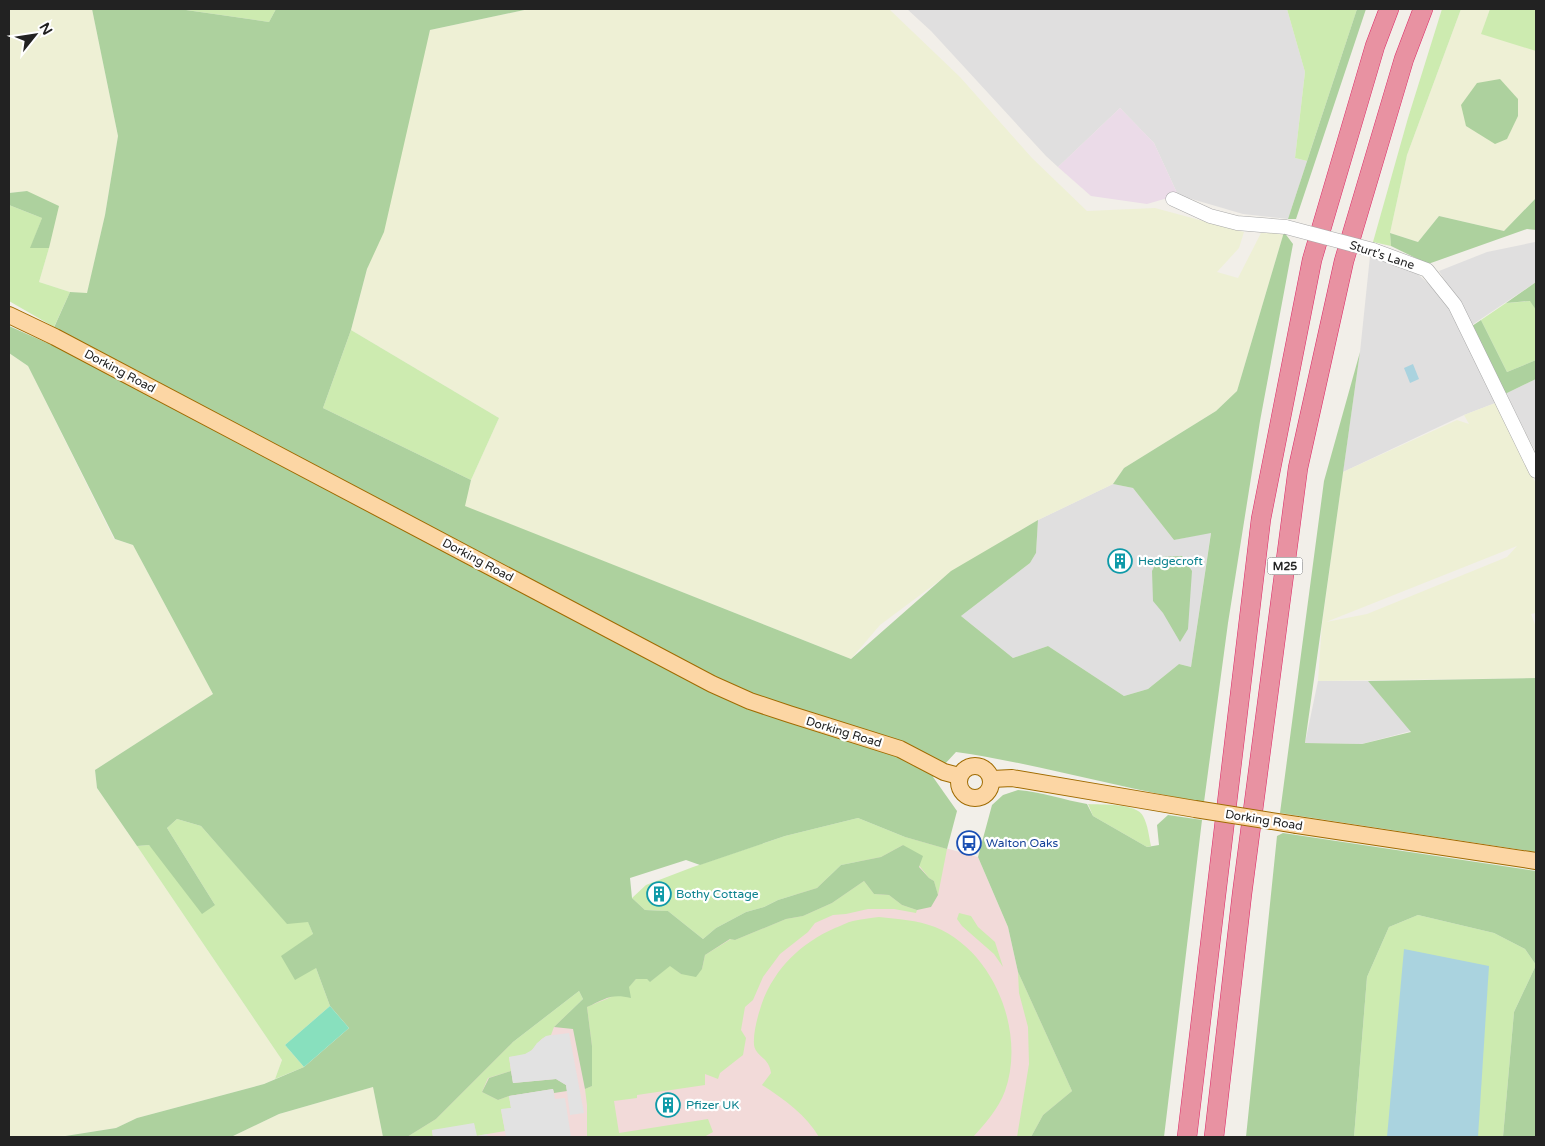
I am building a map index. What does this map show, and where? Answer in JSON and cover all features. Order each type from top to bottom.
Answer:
[{"type":"highway","name":"M25","points":[[1187,1137],[1261,519],[1312,260],[1375,46],[1389,9]]},
{"type":"highway","name":"M25","points":[[1214,1137],[1242,894],[1298,468],[1344,261],[1404,59],[1422,9]]},
{"type":"main road","name":"Dorking Road","points":[[9,314],[712,684],[781,712],[900,749],[944,772],[960,776]]},
{"type":"main road","points":[[977,765],[984,768],[992,780],[989,791],[979,798],[966,796],[959,784],[960,776],[963,770],[969,766],[977,765]]},
{"type":"main road","name":"Dorking Road","points":[[992,780],[1012,778],[1195,809],[1536,861]]},
{"type":"street","name":"Sturt's Lane","points":[[1173,199],[1210,216],[1237,223],[1286,227],[1373,250],[1428,270],[1455,305],[1536,471]]},
{"type":"shaded area","points":[[907,9],[1287,9],[1305,72],[1295,158],[1307,161],[1288,219],[1243,214],[1178,195],[1154,143],[1120,108],[1058,167],[931,31]]},
{"type":"shaded area","points":[[1120,108],[1154,143],[1178,195],[1147,204],[1091,196],[1058,167]]},
{"type":"shaded area","points":[[1535,242],[1536,282],[1472,325],[1439,271],[1487,252]]},
{"type":"shaded area","points":[[1370,256],[1411,268],[1434,289],[1454,315],[1498,402],[1464,415],[1343,472],[1360,352]]},
{"type":"shaded area","points":[[1536,379],[1536,452],[1505,394]]},
{"type":"shaded area","points":[[1113,484],[1133,488],[1174,540],[1211,532],[1191,667],[1179,664],[1148,689],[1124,696],[1048,646],[1013,658],[961,616],[1030,563],[1036,553],[1038,520]]},
{"type":"shaded area","points":[[1318,681],[1368,681],[1411,731],[1362,744],[1305,743]]},
{"type":"shaded area","name":"Pfizer UK","points":[[905,837],[978,857],[1008,927],[1018,972],[1072,1091],[1043,1115],[1031,1137],[407,1137],[513,1042]]},
{"type":"shaded area","points":[[569,1033],[584,1113],[570,1115],[566,1085],[556,1079],[513,1083],[509,1057],[525,1054],[532,1050],[546,1036]]},
{"type":"shaded area","points":[[553,1089],[555,1099],[565,1098],[571,1137],[506,1137],[501,1109],[511,1108],[509,1096]]},
{"type":"shaded area","points":[[474,1123],[477,1136],[487,1134],[488,1137],[433,1137],[432,1130]]},
{"type":"green space","points":[[9,9],[92,9],[118,136],[105,215],[87,294],[70,292],[39,282],[49,248],[27,191],[9,193]]},
{"type":"green space","points":[[92,9],[179,9],[269,22],[276,9],[529,9],[430,30],[384,232],[367,269],[351,330],[323,408],[471,480],[465,506],[851,659],[951,571],[1038,520],[1036,553],[1030,563],[961,616],[1013,658],[1048,646],[1124,696],[1148,689],[1179,664],[1191,667],[1211,533],[1174,540],[1133,488],[1113,484],[1124,468],[1216,411],[1237,391],[1284,232],[1293,244],[1260,421],[1228,623],[1204,802],[1173,797],[1019,763],[956,752],[933,777],[957,811],[947,849],[905,837],[858,818],[785,836],[700,865],[686,860],[630,878],[632,898],[645,910],[668,911],[703,939],[716,928],[746,912],[817,888],[841,865],[881,857],[903,845],[923,856],[919,867],[934,881],[938,895],[931,907],[917,910],[902,905],[889,895],[874,894],[864,881],[832,903],[803,916],[786,919],[735,940],[730,939],[705,955],[702,969],[696,977],[681,974],[670,966],[650,982],[647,979],[636,979],[629,987],[631,998],[613,997],[587,1007],[592,1046],[592,1086],[585,1089],[573,1029],[554,1027],[583,999],[579,991],[513,1042],[436,1119],[407,1137],[383,1137],[373,1087],[279,1114],[231,1137],[59,1137],[116,1128],[137,1118],[264,1084],[304,1067],[349,1028],[330,1006],[316,968],[295,980],[281,956],[313,934],[308,922],[287,924],[201,826],[177,819],[167,828],[215,905],[202,914],[149,845],[137,846],[97,788],[95,770],[213,694],[133,545],[115,539],[28,366],[9,353],[9,326],[47,343],[70,292],[87,293],[105,215],[118,136]]},
{"type":"green space","points":[[179,9],[276,9],[269,22]]},
{"type":"green space","points":[[529,9],[889,9],[960,77],[1032,158],[1087,211],[1155,208],[1244,232],[1239,248],[1217,272],[1238,278],[1261,233],[1284,232],[1237,391],[1216,411],[1124,468],[1113,484],[1038,520],[951,572],[880,625],[851,659],[464,506],[471,480],[499,418],[351,330],[430,30]]},
{"type":"green space","points":[[1287,9],[1357,9],[1307,161],[1295,158],[1305,72]]},
{"type":"green space","points":[[1357,9],[1366,9],[1296,219],[1288,219]]},
{"type":"green space","points":[[1442,9],[1461,9],[1407,155],[1390,233],[1391,246],[1373,242],[1408,118]]},
{"type":"green space","points":[[1461,9],[1490,9],[1482,34],[1536,50],[1536,198],[1504,231],[1439,216],[1418,242],[1390,233],[1407,155]]},
{"type":"green space","points":[[1490,9],[1536,9],[1536,51],[1481,34]]},
{"type":"green space","points":[[1500,79],[1518,99],[1518,116],[1507,139],[1495,144],[1466,126],[1461,105],[1477,83]]},
{"type":"green space","points":[[27,191],[59,206],[49,248],[30,248],[42,218],[9,205],[9,193]]},
{"type":"green space","points":[[1536,198],[1536,230],[1527,229],[1428,264],[1391,246],[1390,233],[1418,242],[1439,216],[1504,231]]},
{"type":"green space","points":[[9,205],[42,218],[31,247],[49,248],[39,282],[70,292],[54,327],[9,301]]},
{"type":"green space","points":[[1536,282],[1536,310],[1530,301],[1506,303]]},
{"type":"green space","points":[[1531,301],[1536,310],[1536,360],[1507,372],[1481,320],[1506,303]]},
{"type":"green space","points":[[1481,320],[1507,372],[1536,360],[1536,379],[1505,394],[1472,326]]},
{"type":"green space","points":[[351,330],[499,418],[471,480],[323,408]]},
{"type":"green space","points":[[1360,352],[1305,743],[1362,744],[1411,732],[1368,681],[1536,678],[1536,852],[1280,813],[1324,481]]},
{"type":"green space","points":[[9,353],[28,366],[114,539],[133,545],[213,694],[95,770],[97,788],[282,1060],[275,1079],[264,1084],[137,1118],[116,1128],[59,1137],[9,1137]]},
{"type":"green space","points":[[1498,402],[1536,484],[1536,613],[1531,614],[1536,627],[1536,678],[1318,681],[1322,624],[1343,472],[1457,420],[1469,424],[1464,415]],"holes":[[[1517,546],[1507,557],[1367,614],[1326,622]]]},
{"type":"green space","points":[[1182,556],[1192,571],[1188,629],[1180,642],[1163,613],[1153,601],[1152,571],[1159,557]]},
{"type":"green space","points":[[1018,790],[1036,792],[1087,804],[1093,816],[1147,847],[1159,845],[1157,825],[1168,815],[1202,820],[1164,1137],[1031,1137],[1043,1115],[1072,1091],[1018,972],[1008,927],[978,857],[992,805],[1003,795]]},
{"type":"green space","points":[[1088,804],[1126,807],[1139,812],[1146,823],[1151,846],[1147,847],[1093,816]]},
{"type":"green space","points":[[858,818],[905,837],[947,849],[938,895],[934,881],[929,878],[903,845],[881,857],[841,865],[817,888],[746,912],[716,928],[703,939],[668,911],[645,910],[632,898],[646,885],[693,867],[785,836]]},
{"type":"green space","points":[[177,819],[201,826],[287,923],[308,921],[313,934],[316,968],[330,1006],[285,1045],[304,1067],[275,1079],[282,1060],[137,846],[149,845],[215,905],[167,828]]},
{"type":"green space","points":[[1283,833],[1536,871],[1536,965],[1525,949],[1494,933],[1418,915],[1389,927],[1367,977],[1354,1137],[1246,1137],[1277,836]]},
{"type":"green space","points":[[864,881],[874,894],[889,895],[902,905],[917,910],[916,913],[894,909],[868,909],[833,915],[815,923],[808,932],[780,954],[763,977],[753,1000],[745,1007],[741,1030],[746,1038],[743,1055],[720,1073],[718,1079],[705,1074],[705,1085],[637,1095],[637,1098],[614,1101],[619,1133],[708,1119],[713,1132],[704,1137],[587,1137],[585,1089],[592,1086],[592,1046],[587,1007],[619,993],[636,979],[651,981],[670,965],[681,974],[702,969],[705,955],[731,939],[735,940],[786,919],[803,916],[832,903]]},
{"type":"green space","points":[[959,913],[971,916],[978,927],[995,942],[1003,967],[994,954],[962,926],[957,919]]},
{"type":"green space","points":[[1418,915],[1494,933],[1525,949],[1536,965],[1514,1012],[1503,1137],[1354,1137],[1367,977],[1389,927]]},
{"type":"green space","points":[[879,917],[907,920],[935,927],[956,939],[974,954],[989,974],[1000,996],[1008,1020],[1011,1044],[1010,1068],[1005,1091],[999,1104],[973,1137],[819,1137],[794,1108],[762,1085],[771,1073],[768,1064],[755,1049],[754,1035],[762,1003],[774,979],[791,958],[811,941],[851,922]]},
{"type":"green space","points":[[1536,965],[1536,1137],[1503,1137],[1514,1012]]},
{"type":"green space","points":[[1018,972],[1072,1091],[1043,1115],[1031,1137],[1017,1137],[1029,1064],[1028,1027],[1019,993]]},
{"type":"green space","points":[[579,991],[583,999],[554,1027],[551,1035],[542,1039],[527,1053],[509,1057],[511,1071],[488,1078],[482,1092],[498,1100],[509,1096],[511,1108],[501,1110],[505,1131],[476,1136],[474,1124],[432,1131],[433,1137],[407,1137],[436,1119],[513,1042]]},
{"type":"green space","points":[[330,1006],[349,1028],[304,1067],[285,1045]]},
{"type":"green space","points":[[511,1071],[513,1083],[556,1079],[566,1085],[567,1091],[554,1093],[553,1089],[509,1096],[498,1100],[482,1092],[489,1078]]},
{"type":"green space","points":[[373,1087],[383,1137],[231,1137],[279,1114]]},
{"type":"water","points":[[1413,364],[1419,379],[1410,383],[1404,368]]},
{"type":"water","points":[[1404,949],[1489,966],[1478,1137],[1387,1137]]},
{"type":"place","name":"Hedgecroft","points":[[1120,561]]},
{"type":"place","name":"Walton Oaks","points":[[969,843]]},
{"type":"place","name":"Bothy Cottage","points":[[659,894]]},
{"type":"place","name":"Pfizer UK","points":[[668,1105]]}]
